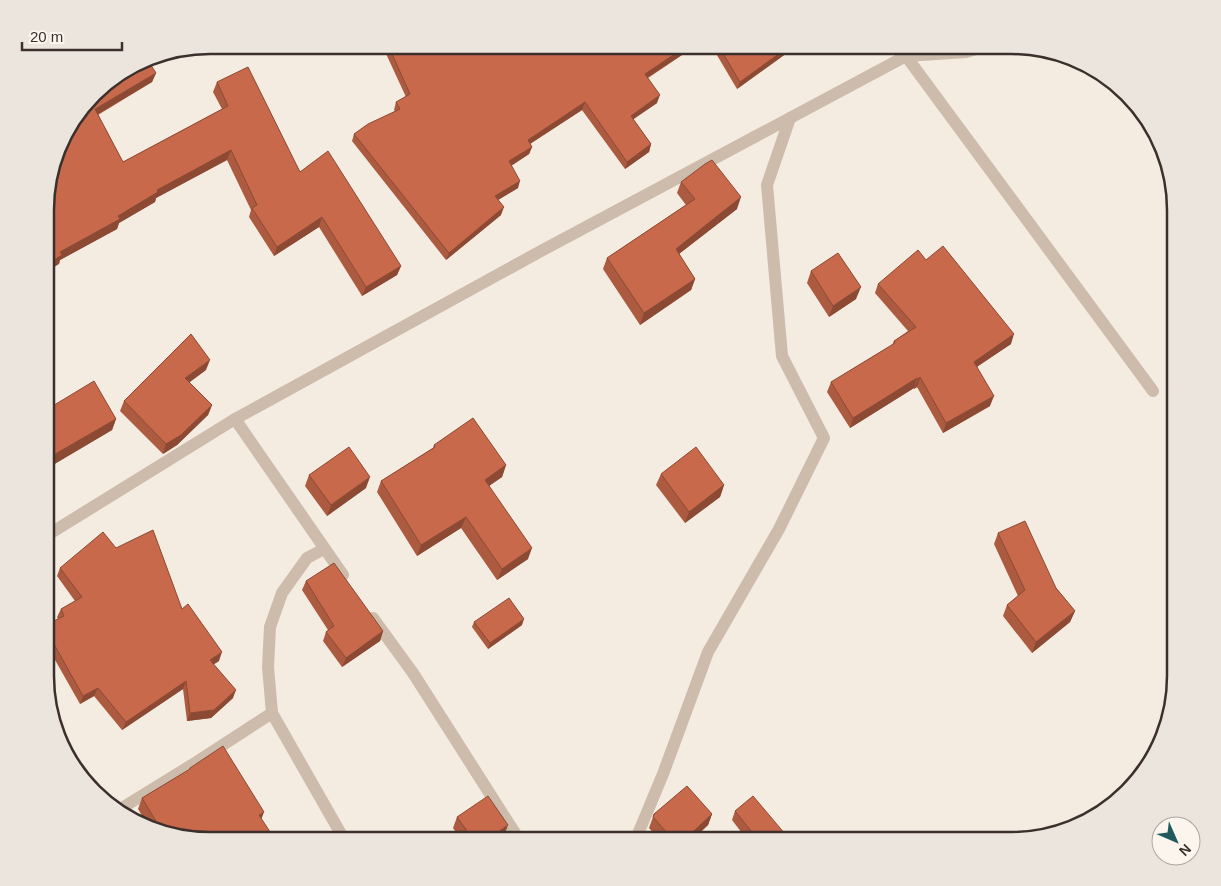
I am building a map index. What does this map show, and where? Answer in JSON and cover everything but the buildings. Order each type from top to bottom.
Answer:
[{"type":"street","points":[[903,54],[1153,391]]},
{"type":"street","points":[[54,531],[235,419],[541,251],[906,56],[936,54]]},
{"type":"street","points":[[639,832],[663,774],[708,652],[779,529],[824,438],[782,356],[767,185],[790,118]]},
{"type":"street","points":[[235,419],[352,588]]},
{"type":"street","points":[[324,548],[307,558],[282,593],[270,627],[268,667],[272,713],[340,832]]},
{"type":"street","points":[[368,611],[413,673],[514,832]]},
{"type":"street","points":[[125,806],[272,713]]}]
